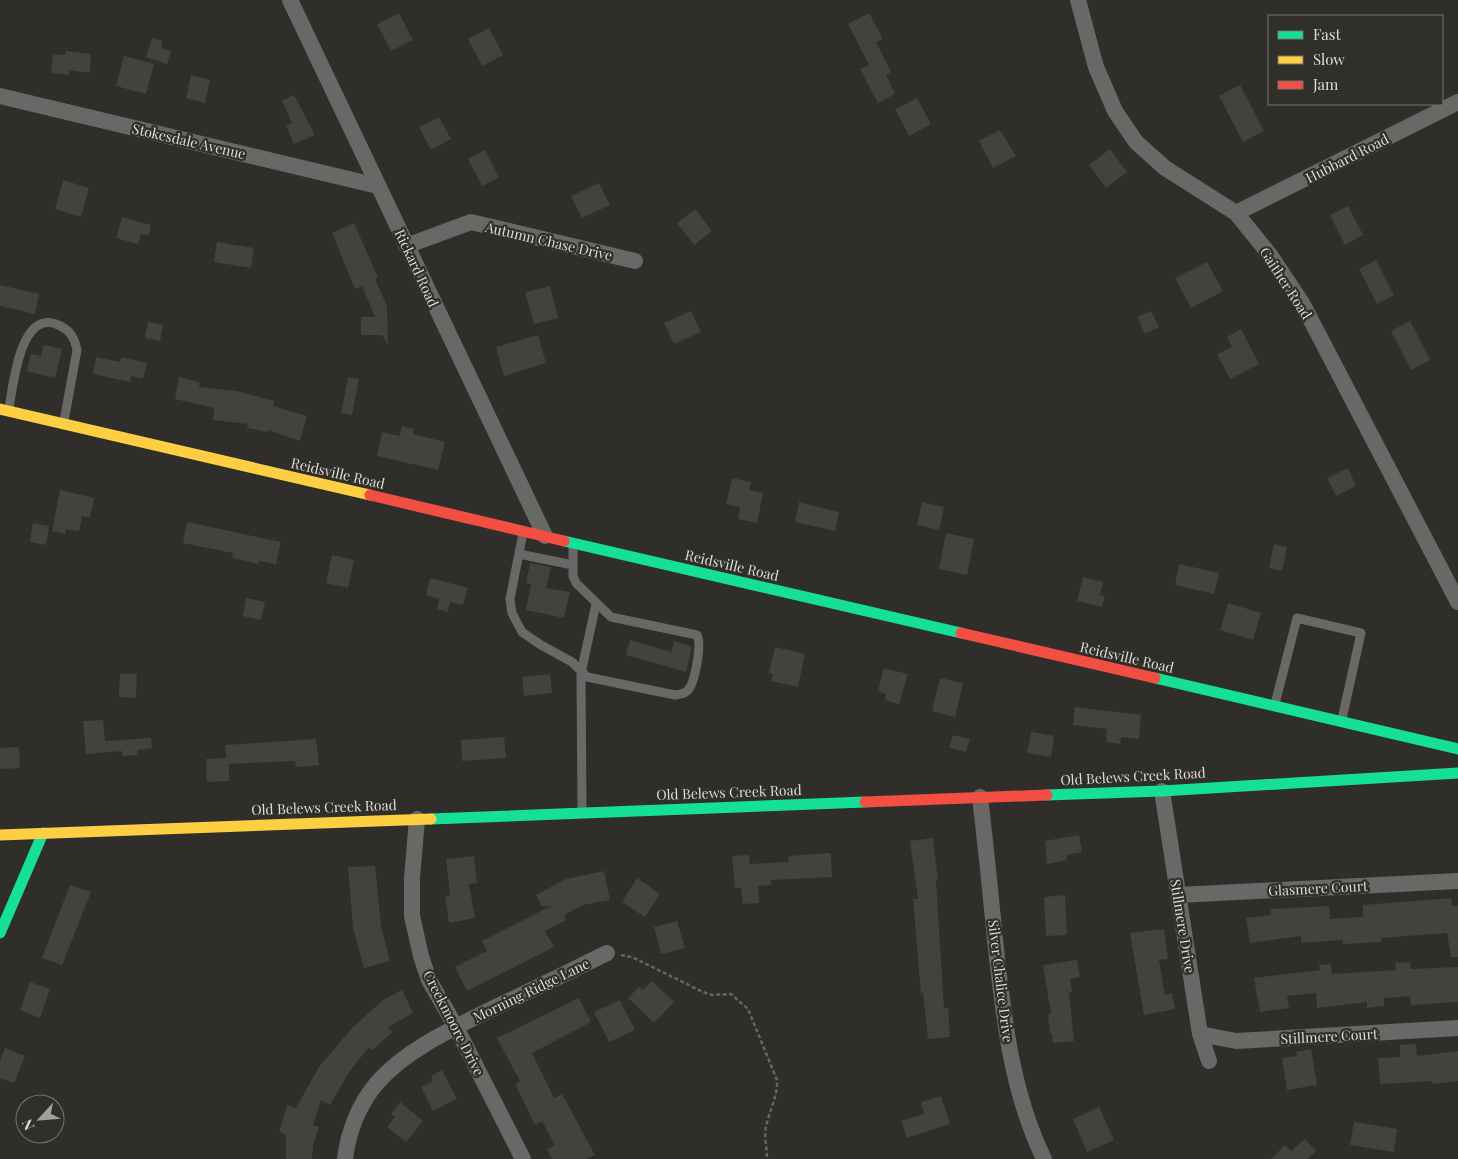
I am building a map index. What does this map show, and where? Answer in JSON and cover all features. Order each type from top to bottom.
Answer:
[{"type":"main road","name":"Reidsville Road","points":[[4,410],[1458,749]]},
{"type":"main road","name":"Old Belews Creek Road","points":[[0,834],[1162,791],[1458,773]]},
{"type":"main road","points":[[0,933],[43,833]]},
{"type":"street","name":"Rickard Road","points":[[290,0],[545,536]]},
{"type":"street","name":"Gaither Road","points":[[1078,0],[1096,67],[1115,111],[1136,142],[1165,168],[1236,213],[1270,255],[1302,303],[1458,602]]},
{"type":"street","name":"Stokesdale Avenue","points":[[0,96],[378,186]]},
{"type":"street","name":"Hubbard Road","points":[[1236,213],[1458,102]]},
{"type":"street","name":"Autumn Chase Drive","points":[[406,246],[471,222],[635,261]]},
{"type":"street","name":"Stillmere Drive","points":[[1162,791],[1200,1034],[1209,1061]]},
{"type":"street","name":"Silver Chalice Drive","points":[[980,797],[1005,1025],[1016,1079],[1030,1127],[1044,1159]]},
{"type":"street","name":"Creekmoore Drive","points":[[417,819],[412,878],[412,916],[421,956],[429,980],[456,1027],[523,1159]]},
{"type":"street","name":"Glasmere Court","points":[[1178,895],[1458,881]]},
{"type":"street","name":"Morning Ridge Lane","points":[[345,1159],[347,1140],[364,1100],[377,1082],[403,1059],[456,1027],[607,953]]},
{"type":"street","name":"Stillmere Court","points":[[1200,1034],[1236,1041],[1458,1028]]},
{"type":"lane","points":[[4,410],[26,337],[39,325],[53,323],[66,328],[74,338],[76,350],[63,424]]},
{"type":"lane","points":[[524,531],[510,598],[512,613],[516,623],[531,639],[572,662],[587,677],[675,695],[685,694],[690,688],[700,649],[700,640],[697,635],[611,617],[576,583],[573,565],[573,543]]},
{"type":"lane","points":[[519,554],[573,565]]},
{"type":"lane","points":[[582,812],[581,673],[596,604]]},
{"type":"lane","points":[[1274,706],[1297,618],[1361,632],[1341,722]]},
{"type":"path","points":[[607,953],[632,956],[712,995],[724,992],[731,994],[748,1009],[777,1080],[778,1088],[771,1103],[765,1129],[768,1159]]},
{"type":"building","points":[[399,13],[413,40],[391,51],[377,24]]},
{"type":"building","points":[[869,13],[883,39],[876,42],[891,72],[886,75],[895,94],[878,103],[860,69],[869,65],[848,24]]},
{"type":"building","points":[[489,28],[503,55],[482,66],[468,39]]},
{"type":"building","points":[[152,38],[163,41],[161,48],[171,51],[167,64],[146,57]]},
{"type":"building","points":[[66,51],[91,54],[90,73],[69,70],[69,75],[51,73],[53,54],[65,55]]},
{"type":"building","points":[[124,56],[154,64],[146,94],[116,86]]},
{"type":"building","points":[[191,75],[210,80],[205,103],[186,98]]},
{"type":"building","points":[[1240,85],[1264,131],[1243,142],[1219,96]]},
{"type":"building","points":[[294,95],[315,135],[294,144],[286,125],[292,123],[282,101]]},
{"type":"building","points":[[917,98],[931,124],[909,136],[895,109]]},
{"type":"building","points":[[439,117],[451,139],[431,150],[419,127]]},
{"type":"building","points":[[1000,130],[1016,156],[993,168],[979,141]]},
{"type":"building","points":[[1110,149],[1127,172],[1106,188],[1089,165]]},
{"type":"building","points":[[485,150],[499,177],[482,186],[468,159]]},
{"type":"building","points":[[63,180],[89,188],[81,217],[55,209]]},
{"type":"building","points":[[599,183],[610,205],[582,218],[571,196]]},
{"type":"building","points":[[1348,206],[1363,235],[1345,245],[1330,215]]},
{"type":"building","points":[[695,209],[712,231],[694,245],[677,223]]},
{"type":"building","points":[[122,217],[151,225],[148,236],[141,234],[138,244],[116,238]]},
{"type":"building","points":[[354,223],[378,278],[375,279],[387,306],[388,345],[382,335],[361,335],[361,317],[375,317],[362,286],[355,289],[332,233]]},
{"type":"building","points":[[217,242],[254,248],[251,268],[214,262]]},
{"type":"building","points":[[1376,260],[1394,295],[1377,304],[1359,269]]},
{"type":"building","points":[[1207,262],[1223,291],[1191,308],[1175,278]]},
{"type":"building","points":[[0,285],[39,294],[35,314],[0,306]]},
{"type":"building","points":[[550,286],[558,318],[534,324],[525,292]]},
{"type":"building","points":[[691,311],[701,332],[674,344],[664,323]]},
{"type":"building","points":[[1151,311],[1159,327],[1145,334],[1137,317]]},
{"type":"building","points":[[1410,321],[1430,360],[1411,370],[1391,331]]},
{"type":"building","points":[[148,322],[163,325],[160,341],[145,338]]},
{"type":"building","points":[[1241,329],[1259,364],[1230,379],[1217,354],[1232,347],[1227,337]]},
{"type":"building","points":[[538,335],[546,363],[504,376],[496,347]]},
{"type":"building","points":[[44,345],[62,349],[55,378],[27,371],[31,354],[41,356]]},
{"type":"building","points":[[96,357],[120,362],[122,357],[147,363],[143,379],[131,376],[130,382],[93,374]]},
{"type":"building","points":[[179,377],[200,382],[199,387],[237,391],[274,401],[273,406],[307,416],[300,441],[268,430],[267,432],[247,428],[248,424],[213,420],[214,408],[175,399]]},
{"type":"building","points":[[348,377],[359,379],[352,415],[341,413]]},
{"type":"building","points":[[402,426],[414,429],[413,434],[445,442],[438,470],[377,456],[382,432],[400,436]]},
{"type":"building","points":[[1348,468],[1356,486],[1336,496],[1327,478]]},
{"type":"building","points":[[732,478],[751,482],[749,490],[763,493],[757,523],[738,519],[740,507],[726,504]]},
{"type":"building","points":[[60,490],[94,498],[90,518],[82,516],[79,531],[66,529],[65,534],[52,531]]},
{"type":"building","points":[[799,502],[839,512],[835,531],[795,522]]},
{"type":"building","points":[[922,502],[944,507],[939,530],[917,525]]},
{"type":"building","points":[[187,522],[281,542],[276,564],[259,561],[258,564],[232,558],[233,553],[183,543]]},
{"type":"building","points":[[33,523],[49,526],[46,545],[30,542]]},
{"type":"building","points":[[946,533],[974,539],[967,575],[939,569]]},
{"type":"building","points":[[1274,544],[1287,547],[1282,571],[1269,568]]},
{"type":"building","points":[[332,555],[354,560],[348,588],[326,583]]},
{"type":"building","points":[[530,563],[551,567],[546,588],[570,592],[564,618],[526,610],[531,584],[526,583]]},
{"type":"building","points":[[1179,564],[1219,573],[1214,594],[1175,585]]},
{"type":"building","points":[[1083,577],[1103,582],[1100,595],[1105,596],[1102,607],[1077,601]]},
{"type":"building","points":[[430,578],[468,588],[463,605],[450,602],[448,612],[437,609],[439,599],[426,595]]},
{"type":"building","points":[[246,598],[265,602],[261,620],[243,616]]},
{"type":"building","points":[[1228,603],[1261,613],[1253,640],[1220,630]]},
{"type":"building","points":[[630,640],[671,652],[674,641],[692,647],[686,672],[626,655]]},
{"type":"building","points":[[775,647],[805,654],[798,687],[771,681],[773,674],[769,673]]},
{"type":"building","points":[[884,668],[908,674],[899,704],[885,700],[886,694],[878,691]]},
{"type":"building","points":[[120,674],[137,674],[136,698],[119,697]]},
{"type":"building","points":[[550,674],[552,693],[524,696],[522,677]]},
{"type":"building","points":[[940,678],[963,683],[955,717],[932,711]]},
{"type":"building","points":[[1075,707],[1141,715],[1139,739],[1121,737],[1120,744],[1106,742],[1107,729],[1073,725]]},
{"type":"building","points":[[103,720],[105,741],[151,738],[152,748],[137,750],[138,755],[122,756],[122,751],[86,754],[83,721]]},
{"type":"building","points":[[1031,732],[1054,736],[1051,757],[1027,753]]},
{"type":"building","points":[[953,735],[970,739],[966,752],[949,748]]},
{"type":"building","points":[[504,737],[506,758],[462,761],[461,740]]},
{"type":"building","points":[[316,739],[319,765],[296,767],[295,761],[229,764],[229,781],[207,782],[206,759],[226,758],[225,745]]},
{"type":"building","points":[[19,747],[20,768],[0,769],[0,748]]},
{"type":"building","points":[[1079,835],[1082,852],[1066,855],[1067,860],[1047,864],[1045,841]]},
{"type":"building","points":[[933,838],[938,880],[936,880],[944,1008],[948,1008],[950,1037],[928,1039],[923,993],[921,993],[913,899],[918,899],[910,841]]},
{"type":"building","points":[[831,853],[832,877],[771,880],[771,885],[758,886],[759,903],[743,904],[741,888],[735,888],[732,856],[749,855],[750,864],[789,862],[788,856]]},
{"type":"building","points":[[474,856],[477,883],[469,884],[475,918],[449,923],[445,896],[450,895],[446,859]]},
{"type":"building","points":[[375,866],[381,926],[390,961],[364,968],[353,928],[348,867]]},
{"type":"building","points":[[604,871],[610,900],[583,905],[564,915],[566,920],[545,931],[554,947],[467,991],[455,967],[487,951],[482,941],[551,906],[542,907],[536,895],[566,879]]},
{"type":"building","points":[[637,878],[660,894],[645,917],[622,902]]},
{"type":"building","points":[[70,885],[91,892],[62,965],[42,958]]},
{"type":"building","points":[[1065,895],[1067,935],[1046,936],[1044,897]]},
{"type":"building","points":[[1451,898],[1452,906],[1458,906],[1458,957],[1451,957],[1447,933],[1381,938],[1381,942],[1343,944],[1343,940],[1301,943],[1301,936],[1250,943],[1246,918],[1271,915],[1270,909],[1329,906],[1330,919],[1363,917],[1363,905]]},
{"type":"building","points":[[677,921],[685,948],[661,954],[654,927]]},
{"type":"building","points":[[1164,929],[1168,959],[1159,960],[1165,995],[1172,993],[1175,1009],[1144,1015],[1130,933]]},
{"type":"building","points":[[1077,960],[1080,977],[1070,979],[1072,992],[1069,993],[1074,1041],[1053,1043],[1052,1034],[1050,1034],[1048,1015],[1051,1014],[1043,965]]},
{"type":"building","points":[[1410,962],[1411,969],[1458,967],[1458,1002],[1411,1005],[1410,996],[1384,998],[1384,1006],[1367,1008],[1367,1002],[1317,1008],[1316,993],[1287,996],[1289,1008],[1260,1012],[1254,978],[1320,970],[1319,965],[1331,964],[1332,974],[1396,970],[1395,963]]},
{"type":"building","points":[[652,981],[674,1002],[654,1023],[628,998],[639,987],[643,990]]},
{"type":"building","points":[[30,982],[50,989],[40,1018],[20,1010]]},
{"type":"building","points":[[402,990],[413,1013],[388,1027],[393,1032],[372,1050],[369,1047],[349,1072],[330,1105],[321,1100],[313,1125],[319,1127],[313,1146],[312,1159],[286,1159],[286,1135],[279,1132],[287,1105],[296,1108],[319,1067],[352,1028],[383,1000]]},
{"type":"building","points":[[579,998],[591,1022],[532,1053],[554,1098],[562,1094],[595,1155],[586,1159],[552,1159],[547,1149],[555,1145],[542,1121],[535,1125],[515,1084],[520,1081],[497,1038]]},
{"type":"building","points":[[620,1000],[635,1030],[609,1042],[594,1012]]},
{"type":"building","points":[[1416,1044],[1417,1056],[1458,1051],[1458,1081],[1433,1084],[1432,1081],[1380,1084],[1378,1058],[1400,1057],[1400,1045]]},
{"type":"building","points":[[5,1048],[25,1056],[14,1083],[0,1078],[0,1061]]},
{"type":"building","points":[[1311,1049],[1317,1085],[1287,1090],[1282,1058],[1297,1056],[1296,1052]]},
{"type":"building","points":[[442,1070],[457,1099],[433,1111],[421,1087],[433,1081],[431,1076]]},
{"type":"building","points":[[941,1096],[950,1124],[907,1138],[901,1121],[924,1114],[921,1102]]},
{"type":"building","points":[[400,1102],[423,1121],[406,1142],[387,1127],[395,1117],[391,1114]]},
{"type":"building","points":[[1099,1107],[1114,1140],[1087,1152],[1073,1119]]},
{"type":"building","points":[[1354,1122],[1397,1129],[1394,1152],[1350,1145]]},
{"type":"building","points":[[1305,1139],[1316,1151],[1307,1159],[1271,1159],[1285,1145],[1291,1151]]},
{"type":"traffic: fast","points":[[564,541],[961,633]]},
{"type":"traffic: fast","points":[[1155,678],[1458,749]]},
{"type":"traffic: fast","points":[[1047,795],[1162,791],[1458,773]]},
{"type":"traffic: fast","points":[[431,819],[865,802]]},
{"type":"traffic: fast","points":[[0,933],[43,833]]},
{"type":"traffic: slow","points":[[0,409],[370,495]]},
{"type":"traffic: slow","points":[[0,835],[431,819]]},
{"type":"traffic: jam","points":[[370,495],[564,541]]},
{"type":"traffic: jam","points":[[961,633],[1155,678]]},
{"type":"traffic: jam","points":[[865,802],[1047,795]]}]
